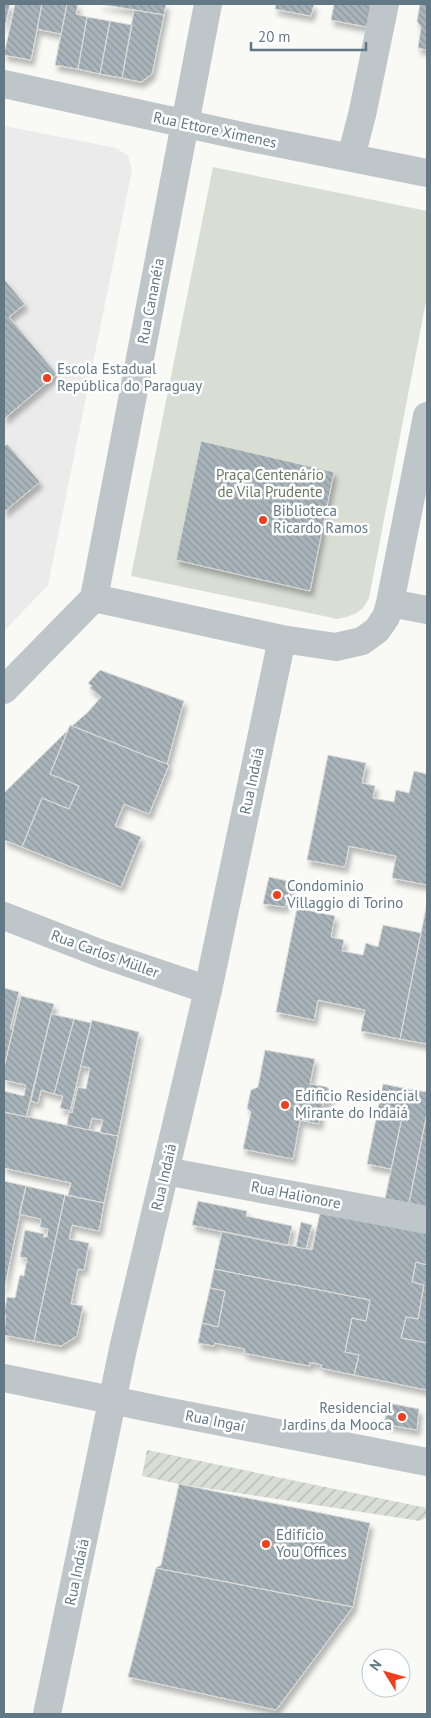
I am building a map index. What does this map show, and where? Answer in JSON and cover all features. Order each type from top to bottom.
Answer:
[{"type":"street","name":"Rua Cananéia","points":[[94,598],[208,4]]},
{"type":"street","points":[[351,157],[364,106],[385,4]]},
{"type":"street","name":"Rua Ettore Ximenes","points":[[4,84],[185,124],[427,172]]},
{"type":"street","points":[[4,690],[94,598],[282,639],[336,647],[362,641],[377,630],[386,616],[390,603],[427,416]]},
{"type":"street","points":[[390,603],[427,610]]},
{"type":"street","name":"Rua Indaiá","points":[[47,1714],[112,1399],[208,990],[282,639]]},
{"type":"street","name":"Rua Carlos Müller","points":[[4,916],[102,954],[208,990]]},
{"type":"street","name":"Rua Halionore","points":[[165,1170],[427,1220]]},
{"type":"street","name":"Rua Ingaí","points":[[4,1378],[427,1462]]},
{"type":"shaded area","name":"Escola Estadual República do Paraguay","points":[[4,126],[116,148],[128,156],[132,170],[48,585],[4,631]]},
{"type":"green space","name":"Praça Centenário de Vila Prudente","points":[[213,167],[427,211],[427,296],[369,598],[360,611],[338,619],[131,576]]},
{"type":"green space","points":[[147,1450],[427,1508],[427,1517],[420,1521],[179,1484],[142,1476]]},
{"type":"building","points":[[4,4],[10,4],[5,27],[4,27]]},
{"type":"building","points":[[15,4],[42,4],[31,60],[4,55]]},
{"type":"building","points":[[42,4],[67,4],[61,34],[37,29]]},
{"type":"building","points":[[67,4],[78,4],[76,14],[87,17],[78,69],[55,65]]},
{"type":"building","points":[[100,4],[166,4],[164,15]]},
{"type":"building","points":[[276,4],[314,4],[311,16],[275,9]]},
{"type":"building","points":[[334,4],[371,4],[367,27],[331,20]]},
{"type":"building","points":[[420,4],[427,4],[427,50],[418,48],[421,27],[417,21]]},
{"type":"building","points":[[134,10],[164,15],[152,74],[141,82],[122,78]]},
{"type":"building","points":[[87,17],[110,21],[100,74],[78,69]]},
{"type":"building","points":[[110,21],[132,25],[122,78],[100,74]]},
{"type":"building","points":[[4,279],[25,304],[9,317],[57,374],[4,419]]},
{"type":"building","name":"Biblioteca Ricardo Ramos","points":[[201,441],[334,472],[310,591],[176,560]]},
{"type":"building","points":[[7,444],[40,482],[4,512],[4,447]]},
{"type":"building","points":[[100,670],[184,701],[167,764],[72,726],[101,697],[90,688],[92,686],[88,683]]},
{"type":"building","points":[[70,725],[169,765],[149,814],[124,804],[115,826],[141,837],[121,887],[22,847],[42,798],[69,809],[79,786],[50,774]]},
{"type":"building","points":[[68,730],[50,774],[79,786],[69,809],[42,798],[22,847],[4,840],[4,793]]},
{"type":"building","points":[[328,755],[366,763],[362,783],[375,786],[373,798],[394,802],[396,790],[409,793],[414,771],[427,774],[427,885],[392,878],[396,856],[349,846],[345,867],[307,860]]},
{"type":"building","name":"Condominio Villaggio di Torino","points":[[269,877],[292,882],[285,907],[263,904]]},
{"type":"building","points":[[427,903],[427,1044],[400,1039]]},
{"type":"building","points":[[297,908],[335,916],[331,937],[344,940],[342,951],[363,955],[366,943],[378,947],[383,925],[421,933],[400,1039],[361,1031],[365,1010],[318,1000],[314,1020],[276,1012]]},
{"type":"building","points":[[4,988],[19,992],[10,1029],[13,1030],[4,1067]]},
{"type":"building","points":[[21,996],[54,1004],[26,1117],[4,1112],[4,1091],[24,1096],[26,1085],[4,1080],[4,1067]]},
{"type":"building","points":[[51,1014],[74,1019],[54,1094],[41,1090],[38,1103],[31,1101]]},
{"type":"building","points":[[74,1019],[91,1023],[70,1111],[60,1108],[63,1096],[54,1094]]},
{"type":"building","points":[[92,1020],[139,1032],[118,1136],[100,1133],[103,1120],[92,1118],[89,1130],[67,1125],[69,1112],[72,1113],[78,1087],[86,1089],[90,1068],[81,1066]]},
{"type":"building","name":"Edificio Residencial Mirante do Indaiá","points":[[265,1050],[315,1059],[310,1084],[327,1087],[332,1093],[330,1100],[323,1103],[319,1124],[300,1120],[293,1159],[243,1149],[251,1112],[247,1108],[251,1090],[258,1087]]},
{"type":"building","points":[[383,1084],[408,1089],[391,1169],[367,1164]]},
{"type":"building","points":[[408,1089],[427,1092],[427,1113],[409,1203],[385,1199]]},
{"type":"building","points":[[4,1112],[118,1136],[104,1203],[68,1195],[71,1183],[4,1168]]},
{"type":"building","points":[[427,1113],[427,1207],[409,1203]]},
{"type":"building","points":[[4,1181],[26,1186],[4,1290]]},
{"type":"building","points":[[26,1186],[65,1195],[34,1341],[4,1335],[6,1315],[4,1314],[7,1297],[15,1298],[20,1275],[24,1276],[27,1258],[20,1257],[25,1230],[44,1234],[43,1237],[47,1237],[48,1229],[40,1227],[41,1219],[19,1214]]},
{"type":"building","points":[[65,1195],[104,1203],[99,1231],[72,1225],[69,1239],[89,1243],[84,1270],[78,1269],[71,1304],[83,1306],[77,1336],[61,1346],[34,1341]]},
{"type":"building","points":[[198,1201],[247,1211],[246,1216],[292,1226],[288,1246],[192,1225]]},
{"type":"building","points":[[320,1213],[427,1233],[427,1265],[416,1262],[412,1282],[424,1285],[418,1319],[406,1317],[401,1338],[427,1343],[427,1390],[354,1375],[359,1355],[345,1352],[352,1318],[366,1321],[370,1300],[214,1269],[222,1231],[312,1250]]},
{"type":"building","points":[[301,1222],[312,1225],[306,1249],[296,1247]]},
{"type":"building","points":[[416,1262],[427,1265],[427,1343],[401,1338],[406,1317],[418,1319],[424,1285],[412,1282]]},
{"type":"building","points":[[214,1269],[370,1300],[366,1321],[352,1318],[345,1352],[359,1355],[354,1375],[321,1368],[322,1365],[310,1362],[310,1366],[244,1353],[245,1349],[215,1343],[214,1346],[198,1343],[202,1323],[218,1327],[225,1291],[210,1288]]},
{"type":"building","points":[[210,1288],[225,1291],[218,1327],[202,1323]]},
{"type":"building","name":"Residencial Jardins da Mooca","points":[[388,1403],[419,1409],[417,1430],[384,1424]]},
{"type":"building","name":"Edifício You Offices","points":[[179,1484],[370,1523],[353,1607],[156,1568],[161,1565]]},
{"type":"building","points":[[156,1568],[353,1607],[276,1710],[128,1677]]},
{"type":"place","name":"Escola Estadual República do Paraguay","points":[[47,378]]},
{"type":"place","name":"Biblioteca Ricardo Ramos","points":[[263,520]]},
{"type":"place","name":"Condominio Villaggio di Torino","points":[[277,895]]},
{"type":"place","name":"Edificio Residencial Mirante do Indaiá","points":[[285,1105]]},
{"type":"place","name":"Residencial Jardins da Mooca","points":[[402,1417]]},
{"type":"place","name":"Edifício You Offices","points":[[266,1544]]}]
